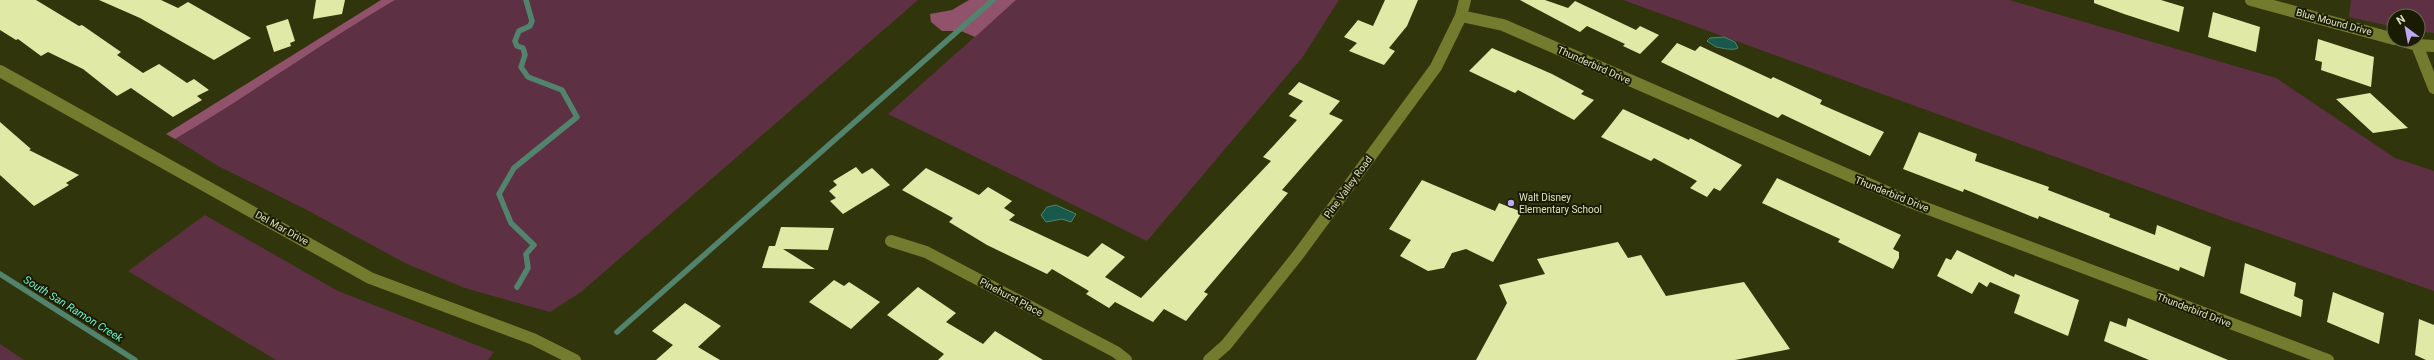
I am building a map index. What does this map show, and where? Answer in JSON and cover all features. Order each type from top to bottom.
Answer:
[{"type":"street","name":"Pine Valley Road","points":[[1208,360],[1226,345],[1298,255],[1436,67],[1461,16],[1465,0]]},
{"type":"street","name":"Blue Mound Drive","points":[[2251,0],[2386,37]]},
{"type":"street","name":"Thunderbird Drive","points":[[1461,16],[1503,25],[1910,202],[2326,360]]},
{"type":"street","points":[[2418,48],[2434,88]]},
{"type":"street","name":"Del Mar Drive","points":[[0,71],[370,278],[449,309],[533,338],[575,360]]},
{"type":"street","name":"Pinehurst Place","points":[[891,241],[926,252],[1116,352],[1126,360]]},
{"type":"shaded area","points":[[381,0],[395,0],[175,139],[166,134]]},
{"type":"shaded area","points":[[395,0],[918,0],[581,292],[550,312],[465,288],[407,264],[305,209],[218,166],[175,139]]},
{"type":"shaded area","points":[[969,0],[1016,0],[975,37],[961,31],[942,31],[931,22],[930,14],[952,10]]},
{"type":"shaded area","points":[[1016,0],[1339,0],[1302,58],[1147,241],[888,114]]},
{"type":"shaded area","points":[[1623,0],[2009,0],[2276,78],[2395,158],[2434,171],[2434,291],[2222,217]]},
{"type":"shaded area","points":[[2351,0],[2434,0],[2434,33],[2426,32],[2426,8],[2386,8],[2386,25],[2349,17]]},
{"type":"shaded area","points":[[205,215],[338,291],[494,352],[488,360],[276,360],[128,271]]},
{"type":"shaded area","points":[[0,344],[24,360],[0,360]]},
{"type":"water","points":[[1724,37],[1735,42],[1738,48],[1730,49],[1716,47],[1707,41],[1710,38]]},
{"type":"water","points":[[1056,205],[1076,214],[1071,222],[1062,219],[1046,222],[1041,215],[1047,207]]},
{"type":"building","points":[[0,0],[36,0],[79,26],[82,25],[121,52],[117,55],[143,73],[159,64],[187,83],[194,79],[209,90],[197,96],[202,100],[173,117],[131,88],[117,96],[83,69],[48,52],[41,56],[18,39],[16,40],[0,30]]},
{"type":"building","points":[[99,0],[161,0],[178,8],[188,2],[251,38],[214,60],[140,18]]},
{"type":"building","points":[[316,0],[345,0],[342,14],[313,19]]},
{"type":"building","points":[[1385,0],[1418,0],[1407,26],[1389,48],[1395,51],[1384,65],[1349,51],[1357,43],[1344,37],[1358,20],[1373,26]]},
{"type":"building","points":[[1520,0],[1545,0],[1568,8],[1575,1],[1636,30],[1640,26],[1659,35],[1640,54],[1623,46],[1625,44],[1587,26],[1580,32]]},
{"type":"building","points":[[2094,0],[2161,0],[2184,7],[2179,32],[2094,3]]},
{"type":"building","points":[[2213,12],[2260,27],[2256,52],[2208,37]]},
{"type":"building","points":[[288,19],[295,41],[290,43],[291,46],[274,52],[266,26]]},
{"type":"building","points":[[2318,39],[2374,57],[2371,87],[2321,70],[2322,62],[2315,60]]},
{"type":"building","points":[[1677,43],[1695,51],[1700,46],[1771,79],[1773,77],[1822,100],[1820,104],[1884,132],[1870,156],[1782,114],[1778,118],[1661,62]]},
{"type":"building","points":[[1492,48],[1552,74],[1584,91],[1581,94],[1594,100],[1574,120],[1518,90],[1515,93],[1469,71]]},
{"type":"building","points":[[1299,82],[1340,101],[1329,114],[1343,120],[1282,190],[1288,193],[1204,292],[1208,294],[1186,321],[1164,309],[1153,322],[1115,302],[1109,308],[1086,294],[1089,291],[1052,269],[1047,274],[987,245],[949,222],[953,218],[902,190],[926,168],[979,195],[988,187],[1012,201],[1004,208],[1015,215],[1009,220],[1088,257],[1102,243],[1125,257],[1105,277],[1141,298],[1271,161],[1263,157],[1297,120],[1289,116],[1303,101],[1288,94]]},
{"type":"building","points":[[2370,93],[2408,128],[2373,133],[2336,99]]},
{"type":"building","points":[[1623,109],[1689,140],[1690,138],[1742,165],[1720,191],[1714,188],[1707,197],[1690,188],[1697,181],[1654,158],[1651,161],[1601,137]]},
{"type":"building","points":[[0,122],[31,149],[29,150],[79,175],[66,183],[69,185],[34,206],[0,175]]},
{"type":"building","points":[[1919,132],[1977,154],[1975,161],[2049,187],[2048,190],[2110,214],[2109,217],[2155,235],[2157,225],[2211,247],[2204,277],[2180,267],[2179,271],[2039,216],[2038,219],[1964,189],[1963,192],[1903,169]]},
{"type":"building","points":[[856,167],[862,174],[872,168],[890,185],[843,214],[830,201],[836,198],[829,191],[837,185],[833,181]]},
{"type":"building","points":[[1777,178],[1901,235],[1893,249],[1899,252],[1899,258],[1893,269],[1838,242],[1840,239],[1762,203]]},
{"type":"building","points":[[1422,180],[1495,211],[1499,203],[1522,212],[1493,262],[1466,249],[1452,253],[1444,268],[1428,271],[1400,256],[1411,240],[1389,229]]},
{"type":"building","points":[[781,227],[834,228],[828,250],[783,249],[815,269],[762,268],[769,246],[775,246]]},
{"type":"building","points":[[1618,242],[1628,258],[1641,255],[1666,296],[1744,282],[1790,349],[1735,360],[1476,360],[1507,303],[1499,285],[1545,274],[1537,259]]},
{"type":"building","points":[[1957,250],[2014,277],[2015,274],[2079,300],[2068,336],[2014,313],[2020,295],[1990,282],[1987,287],[1979,282],[1972,294],[1937,276],[1946,258],[1951,260]]},
{"type":"building","points":[[2245,263],[2296,283],[2294,296],[2303,300],[2301,317],[2240,293]]},
{"type":"building","points":[[834,280],[844,286],[849,282],[880,302],[851,329],[809,302]]},
{"type":"building","points":[[918,287],[956,313],[946,322],[983,344],[995,331],[1043,360],[938,360],[944,354],[887,315]]},
{"type":"building","points":[[2333,292],[2384,313],[2379,344],[2327,322]]},
{"type":"building","points":[[685,303],[721,326],[698,347],[720,360],[656,360],[673,345],[652,331]]},
{"type":"building","points":[[2128,318],[2228,360],[2149,360],[2104,341],[2110,321],[2126,327]]},
{"type":"building","points":[[2419,319],[2434,325],[2434,360],[2426,360],[2415,355]]},
{"type":"waterway","points":[[517,287],[528,268],[526,254],[534,245],[511,223],[499,194],[514,168],[577,117],[562,90],[528,77],[521,67],[525,55],[523,48],[517,46],[515,41],[519,31],[530,26],[532,21],[526,0]]},
{"type":"waterway","points":[[617,332],[993,0]]},
{"type":"waterway","name":"South San Ramon Creek","points":[[0,274],[135,360]]},
{"type":"place","name":"Walt Disney Elementary School","points":[[1511,203]]}]
